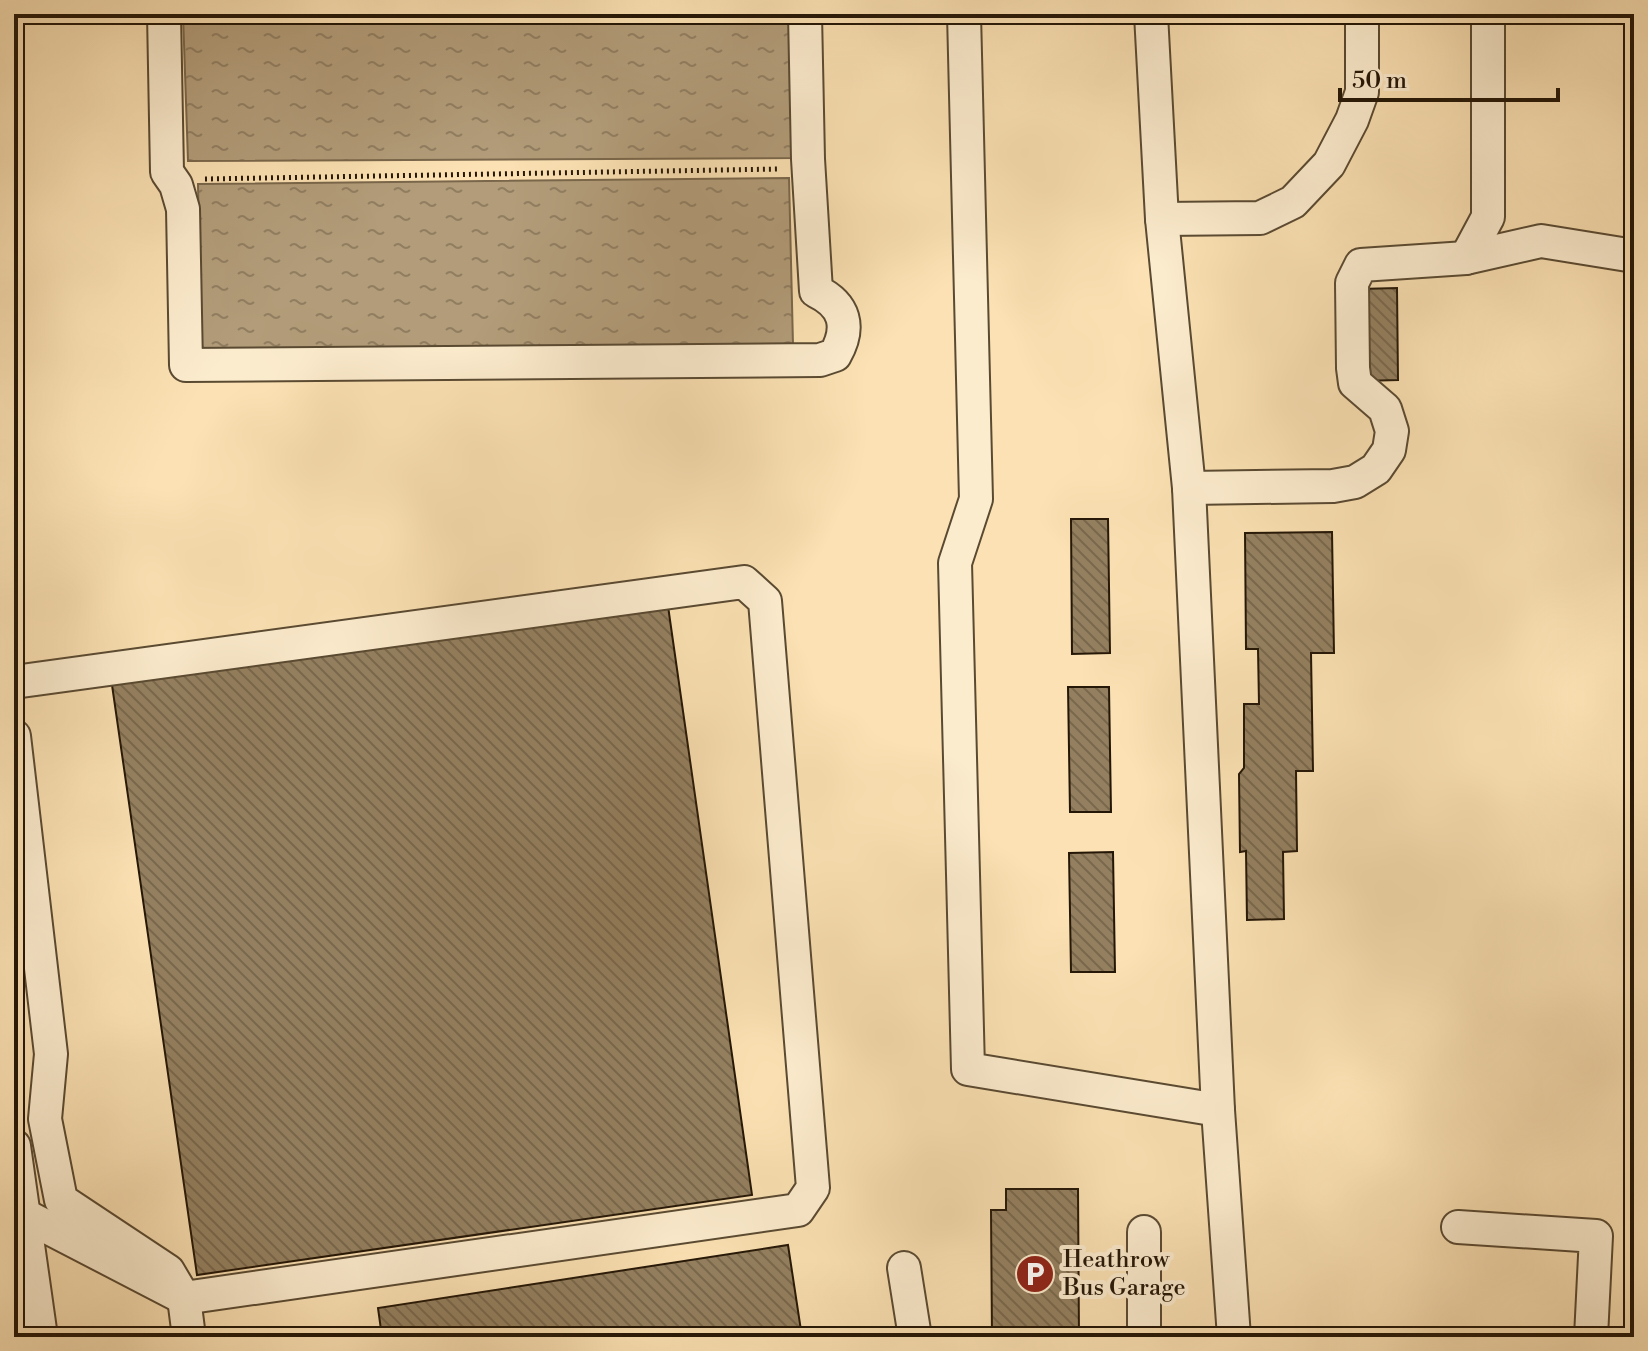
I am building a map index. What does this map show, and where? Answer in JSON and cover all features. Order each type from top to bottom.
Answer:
[{"type":"lane","points":[[164,14],[167,172],[183,209],[186,365],[820,360],[835,355],[843,341],[843,318],[832,299],[816,291],[808,169],[805,14]]},
{"type":"lane","points":[[964,14],[976,499],[955,563],[968,1069],[1218,1110]]},
{"type":"lane","points":[[1151,14],[1162,219],[1189,488],[1218,1110],[1234,1336]]},
{"type":"lane","points":[[1162,219],[1260,218],[1293,202],[1329,164],[1352,120],[1362,92],[1362,14]]},
{"type":"lane","points":[[1466,258],[1488,217],[1488,14]]},
{"type":"lane","points":[[1189,488],[1333,486],[1355,482],[1376,469],[1389,450],[1392,431],[1385,409],[1355,383],[1352,283],[1361,265],[1466,258],[1541,241],[1634,256]]},
{"type":"lane","points":[[14,682],[744,582],[765,601],[813,1188],[798,1210],[184,1298],[22,1214]]},
{"type":"lane","points":[[14,736],[51,1054],[45,1119],[61,1200],[168,1271],[184,1298],[189,1337]]},
{"type":"lane","points":[[14,1146],[41,1337]]},
{"type":"lane","points":[[1458,1227],[1596,1236],[1591,1337]]},
{"type":"lane","points":[[1144,1232],[1144,1337]]},
{"type":"lane","points":[[904,1268],[915,1337]]},
{"type":"path","points":[[172,180],[808,169]]},
{"type":"water","points":[[183,14],[793,14],[795,158],[188,161]]},
{"type":"water","points":[[789,178],[793,345],[201,353],[198,184]]},
{"type":"building","points":[[1588,14],[1634,14],[1634,18],[1604,20]]},
{"type":"building","points":[[1634,139],[1634,191],[1627,167],[1629,149]]},
{"type":"building","points":[[1397,288],[1398,380],[1361,381],[1360,289]]},
{"type":"building","points":[[1071,519],[1108,519],[1110,653],[1072,654]]},
{"type":"building","points":[[1332,532],[1334,653],[1311,653],[1313,771],[1296,771],[1297,851],[1283,852],[1284,919],[1247,920],[1246,851],[1240,852],[1239,774],[1244,768],[1244,704],[1259,704],[1258,649],[1246,649],[1245,533]]},
{"type":"building","points":[[667,599],[752,1195],[197,1275],[111,678]]},
{"type":"building","points":[[1068,687],[1109,687],[1111,812],[1070,812]]},
{"type":"building","points":[[1113,852],[1115,972],[1071,972],[1069,853]]},
{"type":"building","name":"Heathrow Bus Garage","points":[[1006,1189],[1078,1189],[1079,1337],[992,1337],[991,1210],[1006,1210]]},
{"type":"building","points":[[788,1245],[802,1337],[382,1337],[378,1308]]},
{"type":"place","name":"Heathrow Bus Garage","points":[[1035,1274]]}]
